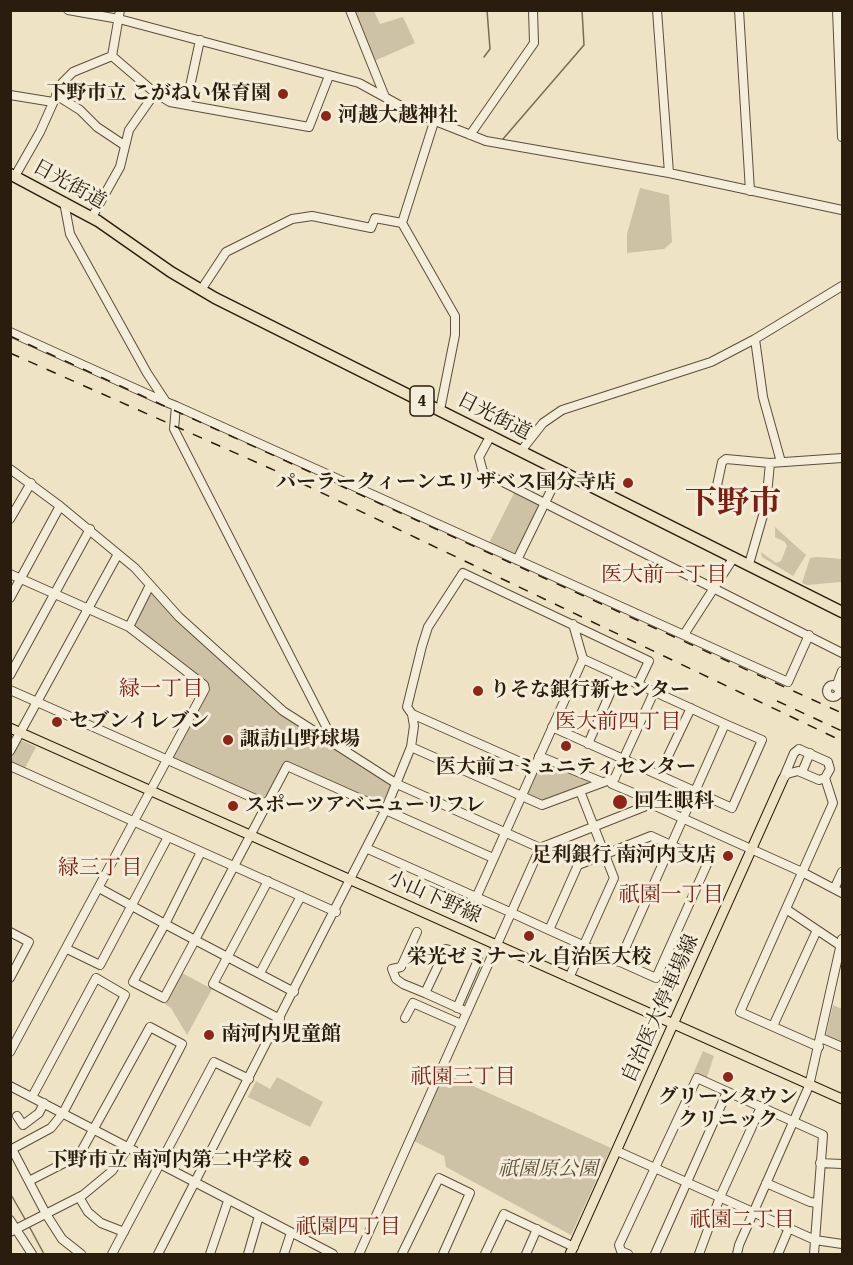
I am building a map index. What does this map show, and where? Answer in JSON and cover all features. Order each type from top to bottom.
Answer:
[{"type":"highway","name":"日光街道","points":[[13,175],[92,217],[201,290],[843,612]]},
{"type":"main road","name":"小山下野線","points":[[10,728],[252,834],[809,1086],[843,1099]]},
{"type":"main road","name":"自治医大停車場線","points":[[571,1253],[783,779]]},
{"type":"street","points":[[68,10],[119,15],[200,40],[359,83],[434,122],[512,147],[669,173],[843,210]]},
{"type":"street","points":[[350,10],[385,97]]},
{"type":"street","points":[[470,135],[534,43],[533,10]]},
{"type":"street","points":[[657,10],[669,173]]},
{"type":"street","points":[[739,10],[750,191]]},
{"type":"street","points":[[837,10],[843,137]]},
{"type":"street","points":[[112,56],[119,15]]},
{"type":"street","points":[[186,105],[200,40]]},
{"type":"street","points":[[112,56],[155,93],[170,102],[242,113],[309,127],[329,76]]},
{"type":"street","points":[[13,175],[40,132],[54,98],[70,74],[112,56]]},
{"type":"street","points":[[92,217],[120,167],[129,130],[155,93]]},
{"type":"street","points":[[10,95],[54,98],[80,110],[97,127],[124,145]]},
{"type":"street","points":[[434,122],[402,223],[455,316],[455,335],[440,410]]},
{"type":"street","points":[[64,202],[70,234],[127,339],[166,402]]},
{"type":"street","points":[[201,290],[226,252],[292,219],[312,216],[371,228],[375,218],[402,223]]},
{"type":"street","points":[[521,451],[543,423],[562,410],[711,362],[755,339],[843,286]]},
{"type":"street","points":[[10,332],[685,633],[789,682],[809,635]]},
{"type":"street","points":[[755,339],[763,397],[781,462]]},
{"type":"street","points":[[176,406],[174,429],[336,745]]},
{"type":"street","points":[[491,435],[479,457],[483,472],[843,652]]},
{"type":"street","points":[[715,495],[722,462],[726,459],[770,463],[843,458]]},
{"type":"street","points":[[749,564],[766,505],[770,463]]},
{"type":"street","points":[[10,469],[90,529],[150,585],[179,617],[283,711],[397,784],[540,848]]},
{"type":"street","points":[[517,560],[561,470]]},
{"type":"street","points":[[10,519],[31,483]]},
{"type":"street","points":[[10,598],[60,506]]},
{"type":"street","points":[[10,675],[90,529]]},
{"type":"street","points":[[10,751],[118,554]]},
{"type":"street","points":[[685,633],[734,557]]},
{"type":"street","points":[[158,1254],[193,1182],[280,1020],[386,811],[411,747],[414,732],[412,714],[407,707],[428,627],[464,573],[649,661],[639,684]]},
{"type":"street","points":[[10,574],[129,627],[204,685],[135,823],[10,1052]]},
{"type":"street","points":[[129,627],[150,585]]},
{"type":"street","points":[[476,898],[583,659],[573,624]]},
{"type":"street","points":[[552,727],[732,808],[762,740],[583,659]]},
{"type":"street","points":[[836,687],[843,671]]},
{"type":"street","points":[[588,744],[618,675]]},
{"type":"street","points":[[10,690],[267,804]]},
{"type":"street","points":[[643,797],[612,784],[654,692]]},
{"type":"street","points":[[659,775],[691,708]]},
{"type":"street","points":[[412,714],[534,768]]},
{"type":"street","points":[[619,962],[726,724]]},
{"type":"street","points":[[411,747],[542,805],[615,778]]},
{"type":"street","points":[[783,779],[796,751],[802,749],[830,764],[825,778],[833,803],[740,1012],[819,1047]]},
{"type":"street","points":[[802,772],[810,753]]},
{"type":"street","points":[[539,756],[602,782]]},
{"type":"street","points":[[10,766],[336,912]]},
{"type":"street","points":[[201,852],[134,982],[164,998],[287,766],[494,858]]},
{"type":"street","points":[[783,779],[790,773],[802,772],[819,780],[825,778]]},
{"type":"street","points":[[569,978],[614,878],[580,791]]},
{"type":"street","points":[[359,1254],[540,848],[651,804],[753,849],[843,893]]},
{"type":"street","points":[[368,849],[656,978],[708,862],[651,836],[578,864],[549,930]]},
{"type":"street","points":[[67,949],[100,965],[168,837]]},
{"type":"street","points":[[835,888],[843,872]]},
{"type":"street","points":[[268,881],[213,984],[280,1020]]},
{"type":"street","points":[[99,888],[294,992]]},
{"type":"street","points":[[260,974],[301,896]]},
{"type":"street","points":[[737,1254],[809,1086],[842,943],[817,930],[786,909]]},
{"type":"street","points":[[773,1026],[817,930]]},
{"type":"street","points":[[10,932],[29,942],[10,978]]},
{"type":"street","points":[[417,932],[401,967],[392,969],[396,979],[466,1012]]},
{"type":"street","points":[[425,993],[446,949],[458,953]]},
{"type":"street","points":[[457,1008],[478,960]]},
{"type":"street","points":[[32,1097],[96,978],[125,995],[63,1113],[51,1128],[12,1149],[46,1214],[62,1239],[81,1254]]},
{"type":"street","points":[[405,1018],[413,1003],[461,1024]]},
{"type":"street","points":[[13,1231],[79,1197],[112,1171],[128,1148],[182,1044],[150,1027],[82,1150],[72,1159],[29,1181]]},
{"type":"street","points":[[821,1038],[843,1047]]},
{"type":"street","points":[[112,1254],[213,1062],[249,1079]]},
{"type":"street","points":[[628,1254],[621,1251],[619,1245],[694,1080],[697,1078],[823,1135],[814,1254]]},
{"type":"street","points":[[10,1086],[291,1233],[322,1252],[333,1254]]},
{"type":"street","points":[[655,1254],[727,1092]]},
{"type":"street","points":[[17,1116],[23,1125],[39,1113],[44,1103]]},
{"type":"street","points":[[699,1254],[720,1197],[760,1107]]},
{"type":"street","points":[[617,1150],[815,1240],[843,1244]]},
{"type":"street","points":[[820,1163],[843,1164]]},
{"type":"street","points":[[402,1254],[439,1178],[470,1193],[443,1254]]},
{"type":"street","points":[[766,1183],[817,1203]]},
{"type":"street","points":[[79,1197],[88,1212],[101,1223],[124,1232]]},
{"type":"street","points":[[210,1254],[228,1200]]},
{"type":"street","points":[[485,1254],[504,1214],[537,1229],[571,1253]]},
{"type":"street","points":[[248,1254],[259,1216]]},
{"type":"street","points":[[10,1220],[13,1231],[32,1254]]},
{"type":"street","points":[[778,1254],[789,1228]]},
{"type":"street","points":[[526,1254],[537,1229]]},
{"type":"street","points":[[284,1254],[291,1233]]},
{"type":"green space","points":[[350,11],[374,11],[380,24],[403,17],[415,43],[372,62]]},
{"type":"green space","points":[[640,188],[669,195],[672,242],[664,249],[627,253],[627,234]]},
{"type":"green space","points":[[515,491],[539,503],[540,506],[517,555],[513,556],[488,545]]},
{"type":"green space","points":[[775,527],[806,555],[793,576],[762,557],[761,552],[776,563],[781,561],[787,546],[785,542],[775,537]]},
{"type":"green space","points":[[810,558],[842,559],[841,582],[807,585],[802,583]]},
{"type":"green space","points":[[154,593],[258,692],[389,782],[390,786],[383,802],[379,803],[286,763],[267,798],[263,799],[174,759],[173,755],[209,686],[135,628],[134,623],[150,594]]},
{"type":"green space","points":[[23,741],[36,747],[24,770],[11,763],[10,757],[19,742]]},
{"type":"green space","points":[[544,760],[588,780],[588,785],[542,802],[527,796],[526,792],[539,762]]},
{"type":"green space","points":[[182,973],[212,989],[187,1035],[171,1008],[165,1004]]},
{"type":"green space","points":[[833,1005],[842,1009],[842,1044],[826,1036]]},
{"type":"green space","points":[[703,1051],[714,1056],[706,1080],[693,1074]]},
{"type":"green space","name":"祇園原公園","points":[[444,1073],[611,1148],[571,1235],[446,1167],[444,1156],[414,1141]]},
{"type":"green space","points":[[277,1077],[323,1102],[310,1127],[248,1097],[256,1081],[270,1089]]},
{"type":"waterway","points":[[484,57],[490,49],[487,10]]},
{"type":"waterway","points":[[503,139],[584,45],[582,10]]},
{"type":"waterway","points":[[841,10],[842,31]]},
{"type":"waterway","points":[[10,1193],[25,1219]]},
{"type":"waterway","points":[[29,1226],[44,1254]]},
{"type":"railway","points":[[10,336],[842,713]]},
{"type":"railway","points":[[10,353],[276,471],[842,741]]},
{"type":"railway","points":[[777,701],[842,731]]},
{"type":"place","name":"下野市立 こがねい保育園","points":[[283,94]]},
{"type":"place","name":"河越大越神社","points":[[326,116]]},
{"type":"place","name":"パーラークィーンエリザベス国分寺店","points":[[628,483]]},
{"type":"place","name":"りそな銀行新センター","points":[[478,691]]},
{"type":"place","name":"セブンイレブン","points":[[57,722]]},
{"type":"place","name":"諏訪山野球場","points":[[228,740]]},
{"type":"place","name":"医大前コミュニティセンター","points":[[566,746]]},
{"type":"place","name":"回生眼科","points":[[620,802]]},
{"type":"place","name":"スポーツアベニューリフレ","points":[[233,806]]},
{"type":"place","name":"足利銀行 南河内支店","points":[[728,856]]},
{"type":"place","name":"栄光ゼミナール 自治医大校","points":[[529,936]]},
{"type":"place","name":"南河内児童館","points":[[209,1035]]},
{"type":"place","name":"グリーンタウン クリニック","points":[[728,1077]]},
{"type":"place","name":"下野市立 南河内第二中学校","points":[[304,1161]]},
{"type":"district","name":"下野市","points":[[733,505]]},
{"type":"district","name":"医大前一丁目","points":[[664,576]]},
{"type":"district","name":"緑一丁目","points":[[161,690]]},
{"type":"district","name":"医大前四丁目","points":[[618,723]]},
{"type":"district","name":"緑三丁目","points":[[100,869]]},
{"type":"district","name":"祇園一丁目","points":[[671,896]]},
{"type":"district","name":"祇園三丁目","points":[[463,1078]]},
{"type":"district","name":"祇園二丁目","points":[[742,1221]]},
{"type":"district","name":"祇園四丁目","points":[[348,1228]]}]
